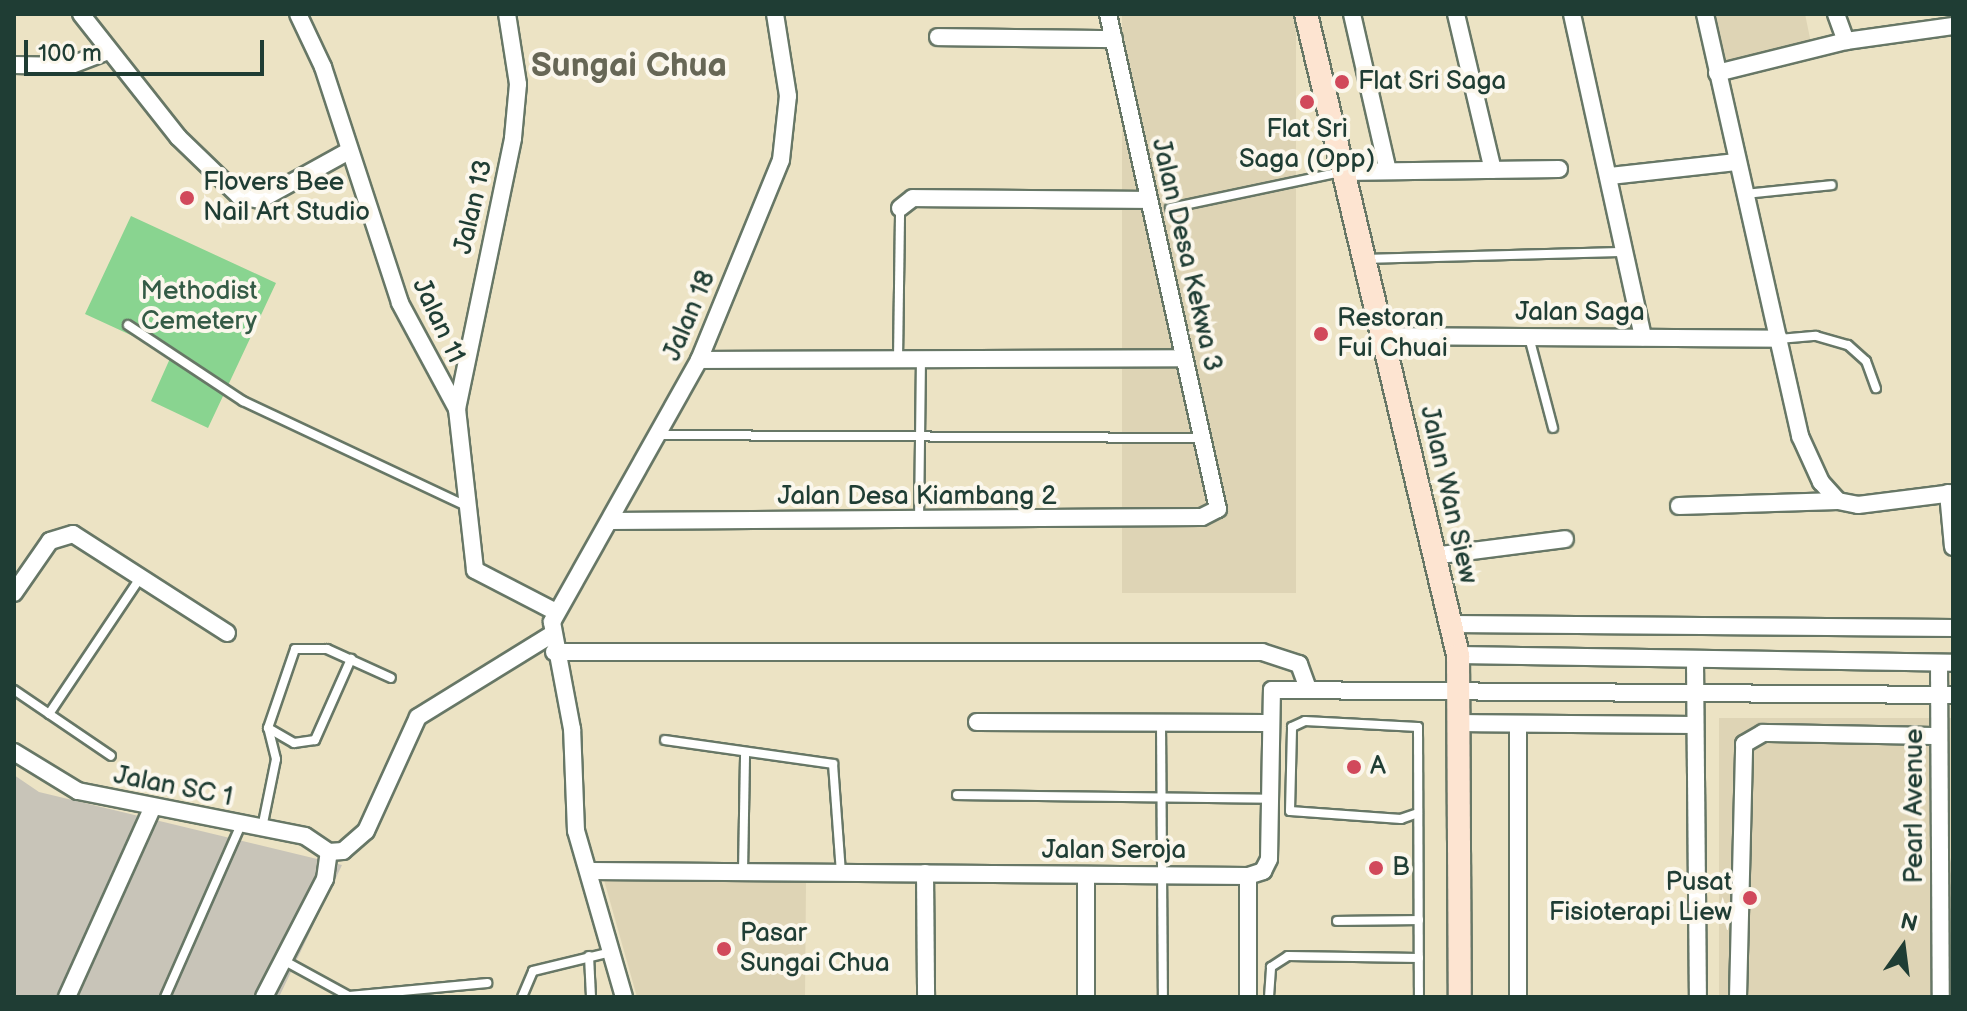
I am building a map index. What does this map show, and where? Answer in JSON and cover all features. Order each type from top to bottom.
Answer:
[{"type":"street","points":[[81,14],[105,52],[239,196],[260,200],[345,153]]},
{"type":"street","name":"Jalan 11","points":[[298,14],[323,67],[345,153],[400,303],[457,409],[475,570],[554,611]]},
{"type":"street","name":"Jalan 13","points":[[457,409],[513,138],[518,84],[507,14]]},
{"type":"street","name":"Jalan 18","points":[[554,611],[660,435],[699,360],[781,160],[788,96],[775,14]]},
{"type":"street","name":"Jalan Desa Kekwa 3","points":[[1108,14],[1218,506]]},
{"type":"street","name":"Jalan Wan Siew","points":[[1306,14],[1458,655],[1461,690],[1460,997]]},
{"type":"street","points":[[1352,14],[1388,171]]},
{"type":"street","points":[[1456,14],[1493,170]]},
{"type":"street","points":[[1572,14],[1643,337]]},
{"type":"street","points":[[1705,14],[1743,194],[1800,436],[1838,501]]},
{"type":"street","points":[[1836,14],[1846,41]]},
{"type":"street","points":[[1717,73],[1846,41],[1953,26]]},
{"type":"street","points":[[938,37],[1114,39]]},
{"type":"street","points":[[14,65],[69,66],[105,52]]},
{"type":"street","points":[[1610,176],[1736,162]]},
{"type":"street","points":[[1342,172],[1559,169]]},
{"type":"street","points":[[900,208],[913,198],[1148,200]]},
{"type":"street","name":"Jalan Saga","points":[[1381,336],[1779,339]]},
{"type":"street","points":[[699,360],[1183,358]]},
{"type":"street","points":[[1679,506],[1838,501],[1858,505],[1950,493],[1953,547]]},
{"type":"street","name":"Jalan Desa Kiambang 2","points":[[610,521],[919,522],[1202,517],[1218,506]]},
{"type":"street","points":[[14,593],[60,535],[85,537],[227,633]]},
{"type":"street","points":[[1433,556],[1565,539]]},
{"type":"street","points":[[554,611],[553,644],[572,729],[576,831],[624,997]]},
{"type":"street","points":[[1451,624],[1953,628]]},
{"type":"street","points":[[264,997],[325,879],[329,852],[343,851],[366,831],[418,717],[553,644],[1262,652],[1299,664],[1308,689]]},
{"type":"street","points":[[1458,655],[1695,662],[1946,663]]},
{"type":"street","points":[[1695,662],[1698,997]]},
{"type":"street","name":"Pearl Avenue","points":[[1941,997],[1939,736],[1946,695],[1946,663]]},
{"type":"street","points":[[1248,997],[1248,876],[1263,871],[1269,859],[1267,723],[1272,690],[1946,695]]},
{"type":"street","points":[[977,722],[1267,723]]},
{"type":"street","points":[[1460,723],[1695,725]]},
{"type":"street","points":[[1518,724],[1518,997]]},
{"type":"street","points":[[1738,997],[1744,744],[1763,733],[1939,736]]},
{"type":"street","name":"Jalan SC 1","points":[[14,752],[78,791],[151,811],[305,836],[329,852]]},
{"type":"street","points":[[67,997],[151,811]]},
{"type":"street","name":"Jalan Seroja","points":[[590,871],[1248,876]]},
{"type":"street","points":[[925,873],[926,997]]},
{"type":"street","points":[[1086,875],[1086,997]]},
{"type":"lane","points":[[1170,208],[1342,172]]},
{"type":"lane","points":[[1743,194],[1832,185]]},
{"type":"lane","points":[[898,360],[900,208]]},
{"type":"lane","points":[[1362,259],[1626,252]]},
{"type":"lane","points":[[128,325],[243,401],[466,506]]},
{"type":"lane","name":"Jalan Saga","points":[[1779,339],[1816,336],[1848,345],[1866,361],[1876,388]]},
{"type":"lane","points":[[1529,337],[1553,428]]},
{"type":"lane","points":[[919,522],[917,441],[921,359]]},
{"type":"lane","points":[[660,435],[917,441],[1204,438]]},
{"type":"lane","points":[[49,714],[142,574]]},
{"type":"lane","points":[[262,828],[276,759],[268,728],[295,649],[327,649],[391,678]]},
{"type":"lane","points":[[268,728],[294,743],[315,740],[351,659]]},
{"type":"lane","points":[[14,690],[111,756]]},
{"type":"lane","points":[[1161,721],[1163,997]]},
{"type":"lane","points":[[1418,813],[1401,819],[1290,811],[1292,727],[1305,721],[1411,722],[1423,746],[1418,813],[1419,997]]},
{"type":"lane","points":[[665,740],[745,754],[833,764],[841,873]]},
{"type":"lane","points":[[743,872],[745,754]]},
{"type":"lane","points":[[957,795],[1160,795],[1267,799]]},
{"type":"lane","points":[[165,997],[241,825]]},
{"type":"lane","points":[[1337,921],[1419,920]]},
{"type":"lane","points":[[522,997],[533,971],[612,952]]},
{"type":"lane","points":[[589,956],[591,997]]},
{"type":"lane","points":[[1269,997],[1271,967],[1288,956],[1419,958]]},
{"type":"lane","points":[[283,960],[349,996],[487,983]]},
{"type":"shaded area","points":[[1122,14],[1296,14],[1296,593],[1122,593]]},
{"type":"shaded area","points":[[1710,14],[1805,14],[1811,43],[1721,65]]},
{"type":"shaded area","points":[[1719,718],[1953,718],[1953,997],[1719,997]]},
{"type":"shaded area","points":[[14,775],[39,792],[342,865],[279,997],[14,997]]},
{"type":"shaded area","name":"Pasar Sungai Chua","points":[[604,880],[806,883],[805,997],[637,997]]},
{"type":"green space","name":"Methodist Cemetery","points":[[131,216],[276,283],[208,428],[151,401],[172,354],[85,314]]},
{"type":"place","name":"Flat Sri Saga","points":[[1342,82]]},
{"type":"place","name":"Flat Sri Saga (Opp)","points":[[1307,102]]},
{"type":"place","name":"Flovers Bee Nail Art Studio","points":[[187,198]]},
{"type":"place","name":"Restoran Fui Chuai","points":[[1321,334]]},
{"type":"place","name":"A","points":[[1354,767]]},
{"type":"place","name":"B","points":[[1376,868]]},
{"type":"place","name":"Pusat Fisioterapi Liew","points":[[1750,898]]},
{"type":"place","name":"Pasar Sungai Chua","points":[[724,949]]},
{"type":"district","name":"Sungai Chua","points":[[629,66]]}]
